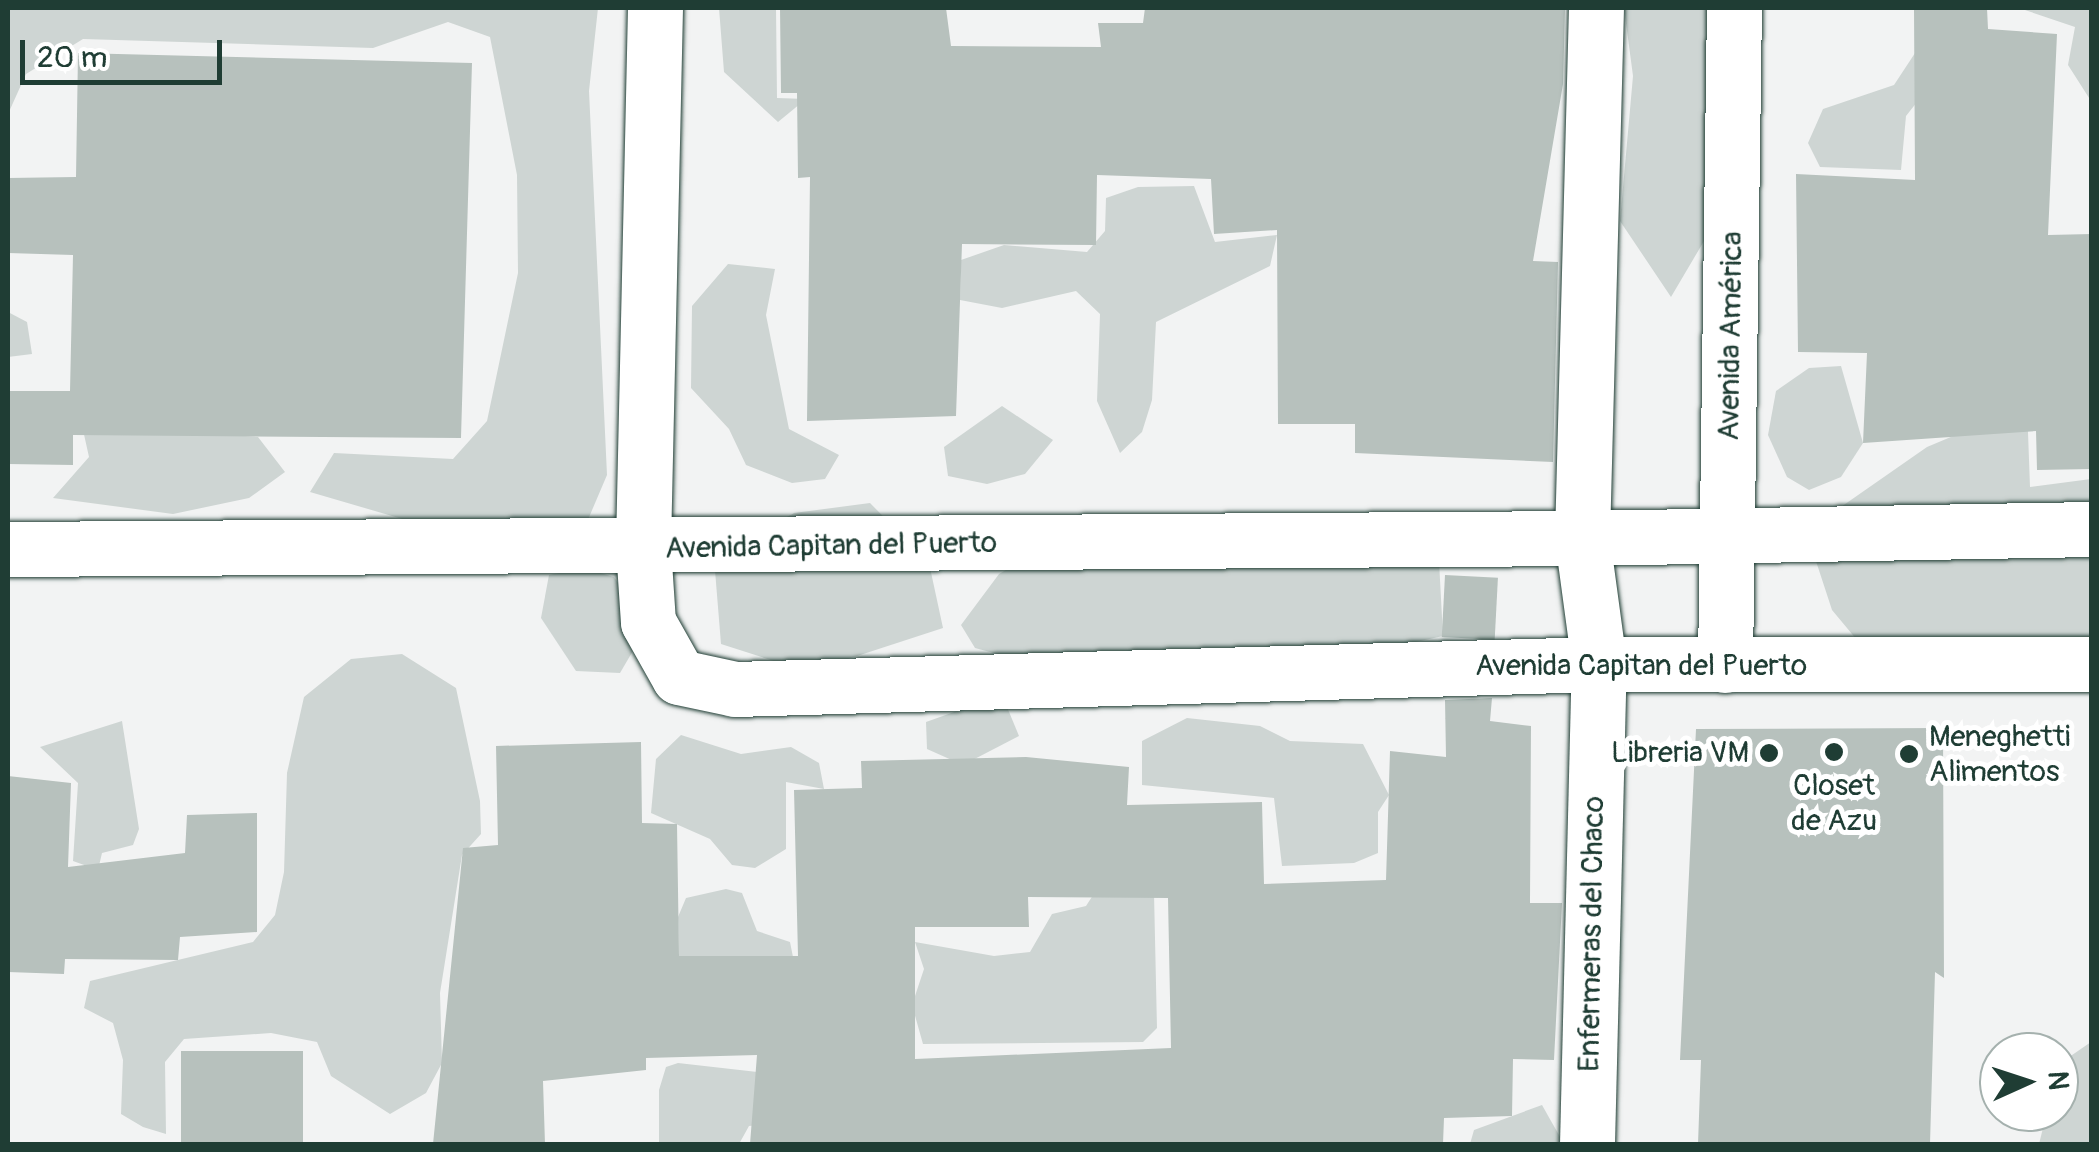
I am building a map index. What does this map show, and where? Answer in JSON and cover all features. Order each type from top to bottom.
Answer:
[{"type":"street","points":[[8,549],[643,547],[655,8]]},
{"type":"street","points":[[1596,8],[1582,538],[1599,664]]},
{"type":"street","name":"Avenida América","points":[[1725,665],[1734,8]]},
{"type":"street","name":"Avenida Capitan del Puerto","points":[[2092,529],[643,547],[648,622],[679,677],[735,688],[1599,664],[2092,664]]},
{"type":"street","name":"Enfermeras del Chaco","points":[[1587,1144],[1599,664]]},
{"type":"shaded area","points":[[8,8],[598,8],[589,91],[607,475],[587,522],[416,523],[310,492],[334,453],[453,459],[487,421],[518,273],[517,175],[490,37],[448,22],[373,48],[83,39],[26,74],[8,114]]},
{"type":"shaded area","points":[[719,8],[776,8],[777,98],[806,99],[778,122],[724,72]]},
{"type":"shaded area","points":[[1624,8],[1732,8],[1717,219],[1671,297],[1620,221],[1633,76]]},
{"type":"shaded area","points":[[2019,8],[2091,8],[2091,101],[2068,65],[2075,27]]},
{"type":"shaded area","points":[[1917,50],[1921,97],[1906,116],[1901,170],[1820,167],[1808,143],[1823,109],[1894,85]]},
{"type":"shaded area","points":[[1194,186],[1215,242],[1277,235],[1270,266],[1156,322],[1152,400],[1142,432],[1120,453],[1097,401],[1100,314],[1076,291],[1002,308],[960,300],[961,260],[1004,245],[1087,252],[1105,231],[1106,198],[1138,187]]},
{"type":"shaded area","points":[[728,264],[775,269],[766,315],[789,429],[839,455],[825,479],[792,483],[746,465],[729,429],[691,388],[692,306]]},
{"type":"shaded area","points":[[8,312],[27,322],[32,354],[8,357]]},
{"type":"shaded area","points":[[1841,366],[1863,443],[1841,477],[1809,490],[1787,477],[1768,435],[1776,391],[1809,368]]},
{"type":"shaded area","points":[[2027,405],[2030,487],[2091,479],[2091,643],[1980,692],[1892,682],[1832,610],[1813,552],[1838,509],[1927,447]]},
{"type":"shaded area","points":[[1002,406],[1053,440],[1025,474],[987,484],[948,476],[944,447]]},
{"type":"shaded area","points":[[127,428],[258,437],[285,472],[249,498],[173,514],[53,498],[89,457],[83,430]]},
{"type":"shaded area","points":[[870,503],[929,563],[943,628],[808,672],[721,644],[714,558],[794,513]]},
{"type":"shaded area","points":[[1023,560],[1439,561],[1443,636],[1276,673],[1200,704],[1157,697],[975,648],[961,625],[999,574]]},
{"type":"shaded area","points":[[584,568],[614,577],[637,611],[637,644],[620,673],[576,671],[541,618],[549,575]]},
{"type":"shaded area","points":[[402,654],[456,688],[480,801],[481,834],[462,855],[440,993],[442,1063],[426,1093],[390,1114],[331,1076],[317,1042],[271,1033],[184,1039],[165,1062],[166,1134],[143,1127],[121,1114],[123,1060],[113,1023],[84,1008],[90,981],[253,942],[275,915],[284,872],[287,773],[304,697],[351,659]]},
{"type":"shaded area","points":[[1002,695],[1019,736],[963,765],[927,749],[926,722]]},
{"type":"shaded area","points":[[1187,718],[1260,726],[1290,741],[1363,744],[1389,795],[1378,812],[1378,853],[1354,863],[1282,866],[1274,798],[1142,785],[1142,741]]},
{"type":"shaded area","points":[[122,721],[139,829],[133,845],[102,853],[98,870],[73,861],[78,783],[40,747]]},
{"type":"shaded area","points":[[681,735],[741,754],[791,747],[819,763],[824,789],[786,782],[786,849],[755,868],[732,865],[710,839],[651,813],[656,759]]},
{"type":"shaded area","points":[[1106,875],[1154,893],[1157,1028],[1143,1042],[923,1044],[912,1005],[924,969],[915,942],[994,956],[1030,952],[1052,914],[1086,906]]},
{"type":"shaded area","points":[[726,889],[742,893],[757,931],[790,942],[793,957],[721,990],[720,956],[679,956],[678,917],[686,898]]},
{"type":"shaded area","points":[[2091,1042],[2091,1144],[2039,1144],[2042,1132],[2079,1132],[2079,1050]]},
{"type":"shaded area","points":[[678,1063],[775,1074],[781,1123],[749,1126],[739,1144],[659,1144],[659,1090],[666,1067]]},
{"type":"shaded area","points":[[1542,1105],[1564,1144],[1470,1144],[1474,1130]]},
{"type":"building","points":[[780,8],[946,8],[951,46],[1101,47],[1098,23],[1143,23],[1145,8],[1565,8],[1563,84],[1533,261],[1558,262],[1553,462],[1355,453],[1355,424],[1278,424],[1277,230],[1214,234],[1211,179],[1097,175],[1096,245],[962,244],[956,416],[807,421],[810,177],[798,178],[797,93],[781,93]]},
{"type":"building","points":[[1914,8],[1987,8],[1988,29],[2057,34],[2048,235],[2092,234],[2092,469],[2037,470],[2036,431],[1863,443],[1867,353],[1798,352],[1796,174],[1915,180]]},
{"type":"building","points":[[78,53],[472,63],[461,438],[73,435],[73,465],[8,464],[8,391],[70,391],[73,255],[8,253],[8,178],[76,177]]},
{"type":"building","points":[[1445,575],[1498,578],[1495,640],[1442,637]]},
{"type":"building","points":[[1492,698],[1490,721],[1531,726],[1530,903],[1562,903],[1554,1060],[1513,1059],[1512,1116],[1444,1118],[1443,1144],[750,1144],[757,1055],[646,1058],[646,1070],[543,1081],[545,1144],[433,1144],[463,848],[498,845],[496,746],[641,742],[642,823],[677,824],[679,956],[798,956],[794,790],[862,788],[861,761],[1026,757],[1129,767],[1127,805],[1262,802],[1264,884],[1386,880],[1390,751],[1446,757],[1445,700]],"holes":[[[1028,897],[1168,898],[1171,1048],[915,1059],[915,927],[1029,927]]]},
{"type":"building","points":[[1943,728],[1944,978],[1935,972],[1930,1144],[1698,1144],[1701,1060],[1680,1060],[1696,729]]},
{"type":"building","points":[[8,776],[71,783],[68,867],[185,853],[187,815],[257,813],[257,932],[180,937],[178,960],[65,959],[64,974],[8,972]]},
{"type":"building","points":[[181,1051],[303,1051],[303,1144],[181,1144]]},
{"type":"place","name":"Closet de Azu","points":[[1834,752]]},
{"type":"place","name":"Libreria VM","points":[[1769,753]]},
{"type":"place","name":"Meneghetti Alimentos","points":[[1909,754]]}]
